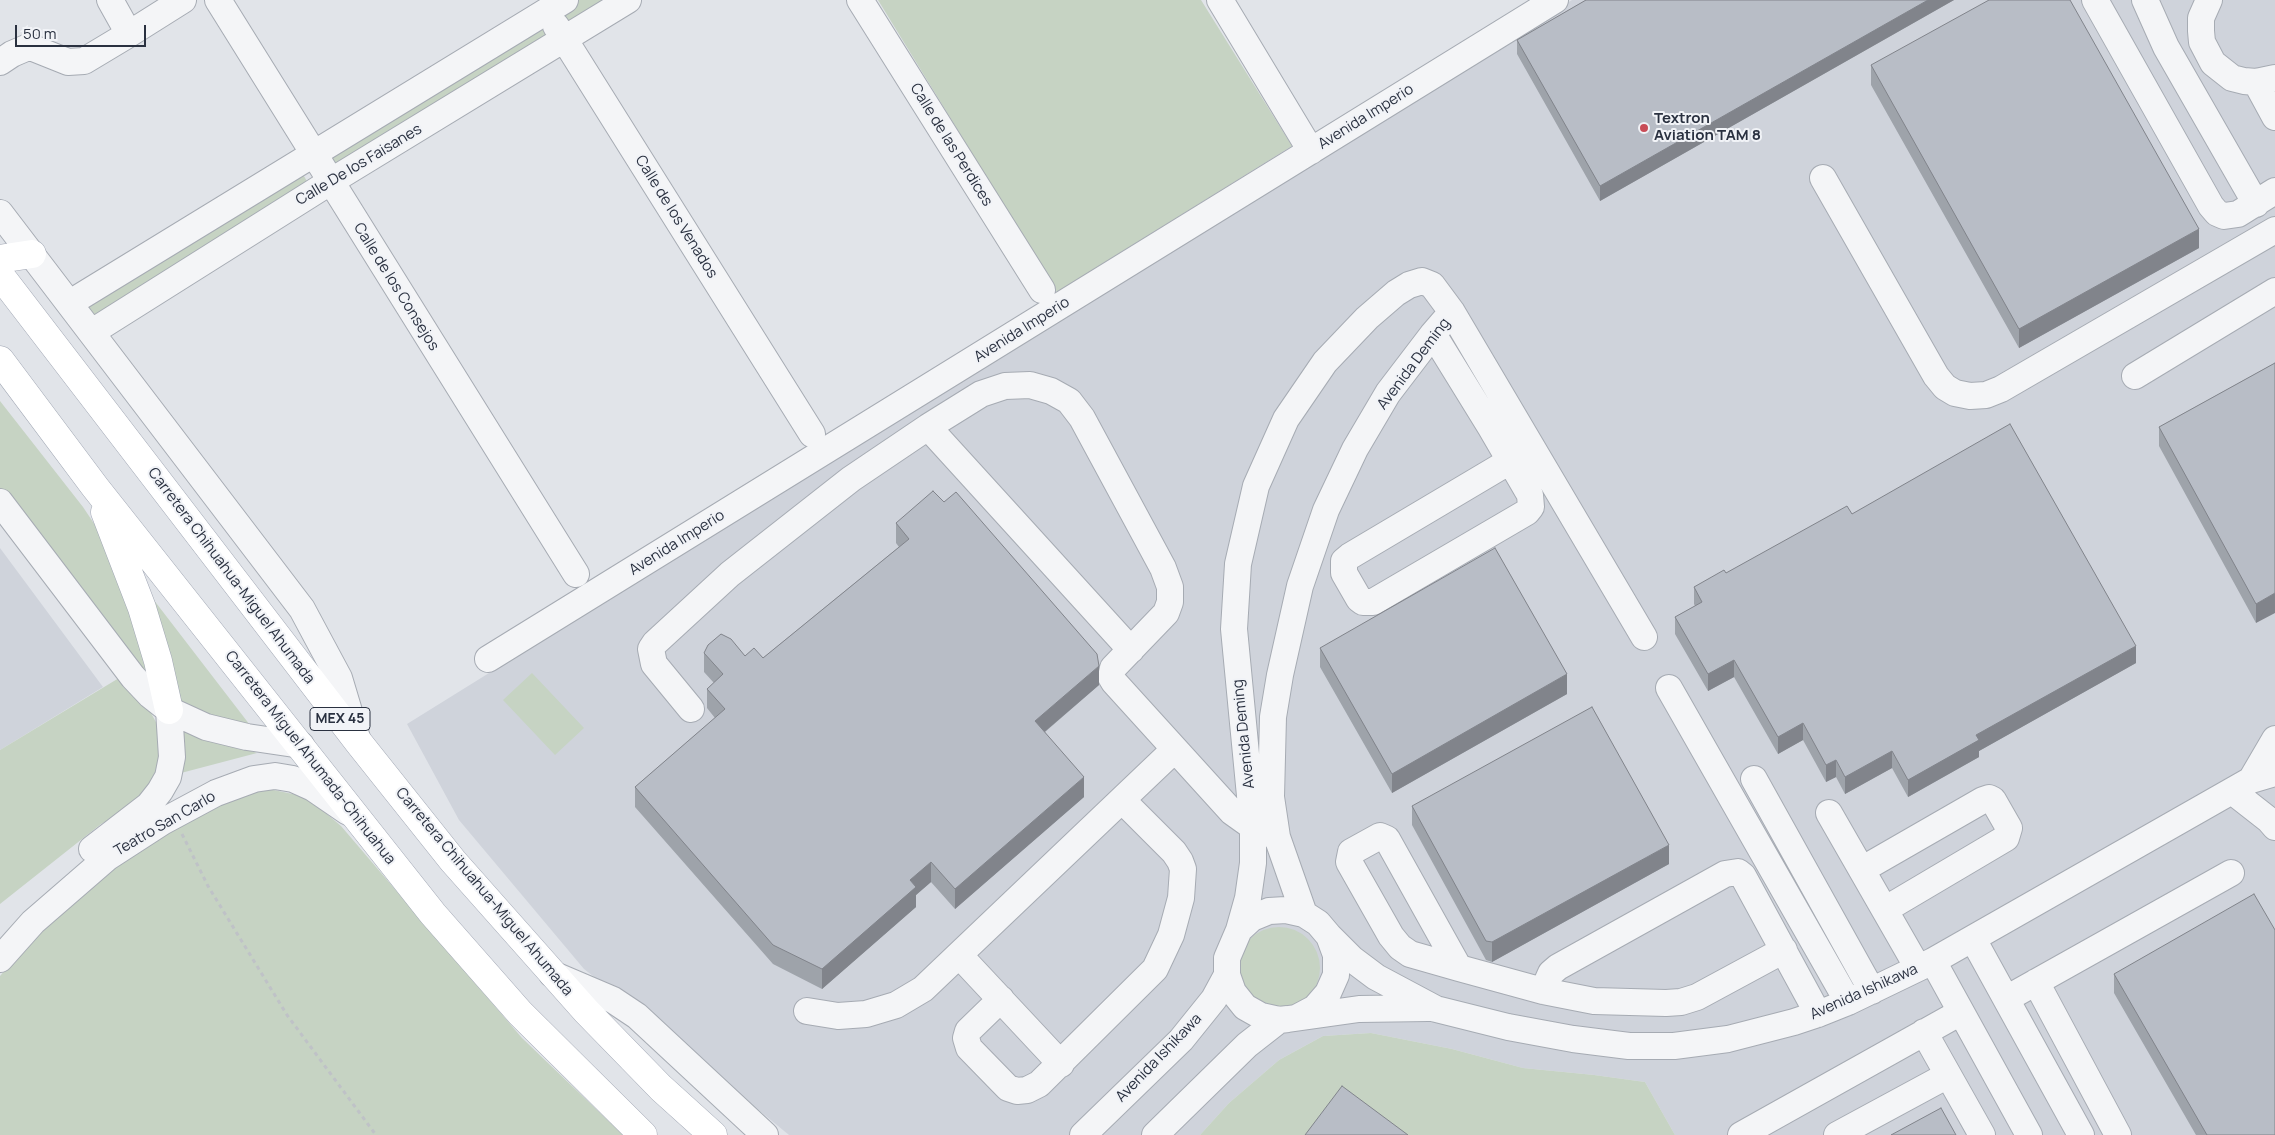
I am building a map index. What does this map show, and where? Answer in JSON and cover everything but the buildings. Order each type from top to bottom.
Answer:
[{"type":"main road","points":[[0,259],[32,254]]},
{"type":"main road","name":"Carretera Chihuahua-Miguel Ahumada","points":[[4,287],[453,861],[552,974],[662,1088],[713,1135]]},
{"type":"main road","name":"Carretera Miguel Ahumada-Chihuahua","points":[[0,360],[95,487],[433,914],[520,1013],[643,1135]]},
{"type":"main road","points":[[95,487],[142,608],[158,661],[169,710]]},
{"type":"street","points":[[0,62],[19,50],[33,48],[59,60],[76,63],[84,61],[120,18],[157,0]]},
{"type":"street","points":[[120,18],[184,0]]},
{"type":"street","name":"Calle de los Consejos","points":[[218,0],[312,154],[576,574]]},
{"type":"street","name":"Calle De los Faisanes","points":[[92,332],[330,182],[628,0]]},
{"type":"street","name":"Calle de las Perdices","points":[[860,0],[1042,290]]},
{"type":"street","points":[[1220,0],[1311,151]]},
{"type":"street","name":"Avenida Imperio","points":[[488,659],[1555,0]]},
{"type":"street","points":[[2095,0],[2211,206],[2217,213],[2224,216],[2238,214],[2266,198],[2166,47],[2146,0]]},
{"type":"street","points":[[2209,0],[2201,18],[2201,31],[2207,54],[2218,68],[2232,78],[2266,80],[2275,117]]},
{"type":"street","points":[[70,303],[550,4]]},
{"type":"street","name":"Calle de los Venados","points":[[550,4],[565,40],[812,434]]},
{"type":"street","points":[[1823,178],[1936,376],[1950,390],[1970,396],[1986,395],[2001,389],[2275,230]]},
{"type":"street","points":[[0,213],[302,609],[339,678],[359,743]]},
{"type":"street","name":"Avenida Deming","points":[[1239,930],[1253,863],[1253,827],[1234,629],[1238,564],[1256,486],[1286,419],[1325,362],[1367,318],[1396,293],[1409,285],[1422,282],[1432,285],[1452,312],[1388,393],[1355,449],[1326,510],[1300,586],[1280,675],[1273,717],[1271,796],[1277,838],[1304,914]]},
{"type":"street","points":[[2135,376],[2275,291]]},
{"type":"street","points":[[1452,312],[1644,637]]},
{"type":"street","points":[[1433,334],[1510,461],[1530,495],[1531,507],[1527,512],[1373,602],[1363,602],[1359,599],[1344,573],[1344,561],[1510,461]]},
{"type":"street","points":[[691,709],[654,664],[651,650],[655,643],[730,574],[850,479],[981,394],[1005,386],[1030,385],[1051,391],[1069,401],[1082,418],[1163,568],[1170,587],[1170,602],[1166,613],[1113,668],[1111,677],[1174,750],[1232,812],[1253,827],[1277,838]]},
{"type":"street","points":[[928,427],[1131,650]]},
{"type":"street","points":[[0,502],[133,677],[150,695],[169,710],[206,727],[247,737],[301,746]]},
{"type":"street","points":[[1669,688],[1848,1002]]},
{"type":"street","name":"Teatro San Carlo","points":[[0,936],[64,871],[149,805],[160,791],[168,777],[172,757],[169,710]]},
{"type":"street","points":[[2275,739],[2252,782],[2269,820],[2275,827]]},
{"type":"street","points":[[807,1011],[838,1016],[866,1014],[896,1005],[923,989],[960,956],[1174,750]]},
{"type":"street","name":"Teatro San Carlo","points":[[0,959],[33,922],[108,857],[172,816],[216,793],[254,779],[275,776],[293,779],[313,788],[357,818]]},
{"type":"street","points":[[1754,779],[1872,991]]},
{"type":"street","name":"Avenida Ishikawa","points":[[1304,914],[1318,923],[1352,959],[1376,977],[1436,1009],[1508,1027],[1573,1040],[1638,1046],[1674,1046],[1728,1039],[1818,1014],[1926,965],[2252,782]]},
{"type":"street","points":[[1863,869],[1983,800],[1989,798],[1993,800],[2009,828],[2006,838],[1886,909]]},
{"type":"street","points":[[1000,999],[968,1031],[966,1038],[969,1048],[1008,1088],[1017,1091],[1039,1084],[1154,969],[1171,935],[1181,898],[1183,869],[1174,852],[1122,800]]},
{"type":"street","points":[[1829,813],[1886,909],[1961,1012],[2029,1135]]},
{"type":"street","points":[[1459,968],[1388,839],[1380,836],[1351,852],[1349,862],[1391,936],[1400,947],[1410,954],[1459,968],[1542,991],[1594,1001],[1681,1002],[1697,997],[1784,950]]},
{"type":"street","points":[[1542,991],[1551,973],[1558,967],[1730,872],[1738,872],[1743,876],[1818,1014]]},
{"type":"street","points":[[2006,999],[2231,873]]},
{"type":"street","points":[[1239,930],[1252,918],[1269,911],[1286,910],[1304,914]]},
{"type":"street","name":"Avenida Ishikawa","points":[[1239,930],[1228,958],[1227,975],[1233,992],[1245,1006],[1261,1016],[1288,1019],[1359,1009],[1436,1009]]},
{"type":"street","name":"Avenida Ishikawa","points":[[1155,1135],[1248,1044],[1288,1019],[1315,1008],[1322,1001],[1336,975],[1336,955],[1329,936]]},
{"type":"street","points":[[1973,939],[2081,1135]]},
{"type":"street","points":[[960,956],[1061,1064]]},
{"type":"street","points":[[552,974],[613,1000],[637,1016],[765,1135]]},
{"type":"street","name":"Avenida Ishikawa","points":[[1083,1135],[1181,1040],[1209,1005],[1227,975]]},
{"type":"street","points":[[2036,982],[2118,1135]]},
{"type":"street","points":[[1740,1135],[1961,1012]]},
{"type":"street","points":[[1924,1032],[1982,1135]]},
{"type":"street","points":[[1837,1135],[1948,1075]]},
{"type":"path","points":[[172,816],[208,886],[288,1015],[376,1135]]},
{"type":"shaded area","points":[[1572,0],[2275,0],[2275,1135],[1675,1135],[1645,1082],[1523,1068],[1452,1049],[1371,1033],[1323,1036],[1279,1060],[1229,1103],[1200,1135],[789,1135],[642,1014],[584,969],[459,820],[407,724]]},
{"type":"shaded area","points":[[0,548],[103,687],[0,750]]},
{"type":"green space","points":[[578,0],[604,0],[565,24],[558,13]]},
{"type":"green space","points":[[878,0],[1201,0],[1292,146],[1057,292]]},
{"type":"green space","points":[[544,21],[551,33],[337,167],[330,155]]},
{"type":"green space","points":[[301,171],[308,183],[95,316],[87,305]]},
{"type":"green space","points":[[0,401],[83,507],[103,537],[146,644],[147,679],[0,488]]},
{"type":"green space","points":[[140,582],[253,729],[175,703]]},
{"type":"green space","points":[[532,673],[584,728],[555,755],[503,700]]},
{"type":"green space","points":[[119,678],[145,702],[157,724],[160,771],[151,790],[122,813],[101,824],[0,904],[0,750]]},
{"type":"green space","points":[[181,728],[257,753],[181,773]]},
{"type":"green space","points":[[264,788],[307,797],[341,826],[522,1038],[623,1135],[0,1135],[0,976],[38,932],[91,883],[181,825],[232,797]]},
{"type":"green space","points":[[1279,927],[1295,931],[1308,939],[1316,952],[1320,968],[1316,984],[1308,997],[1295,1005],[1279,1009],[1263,1005],[1250,997],[1242,984],[1238,968],[1242,952],[1250,939],[1263,931]]},
{"type":"green space","points":[[1371,1033],[1452,1049],[1523,1068],[1645,1082],[1675,1135],[1200,1135],[1229,1103],[1279,1060],[1323,1036]]},
{"type":"place","name":"Textron Aviation TAM 8","points":[[1644,128]]}]
